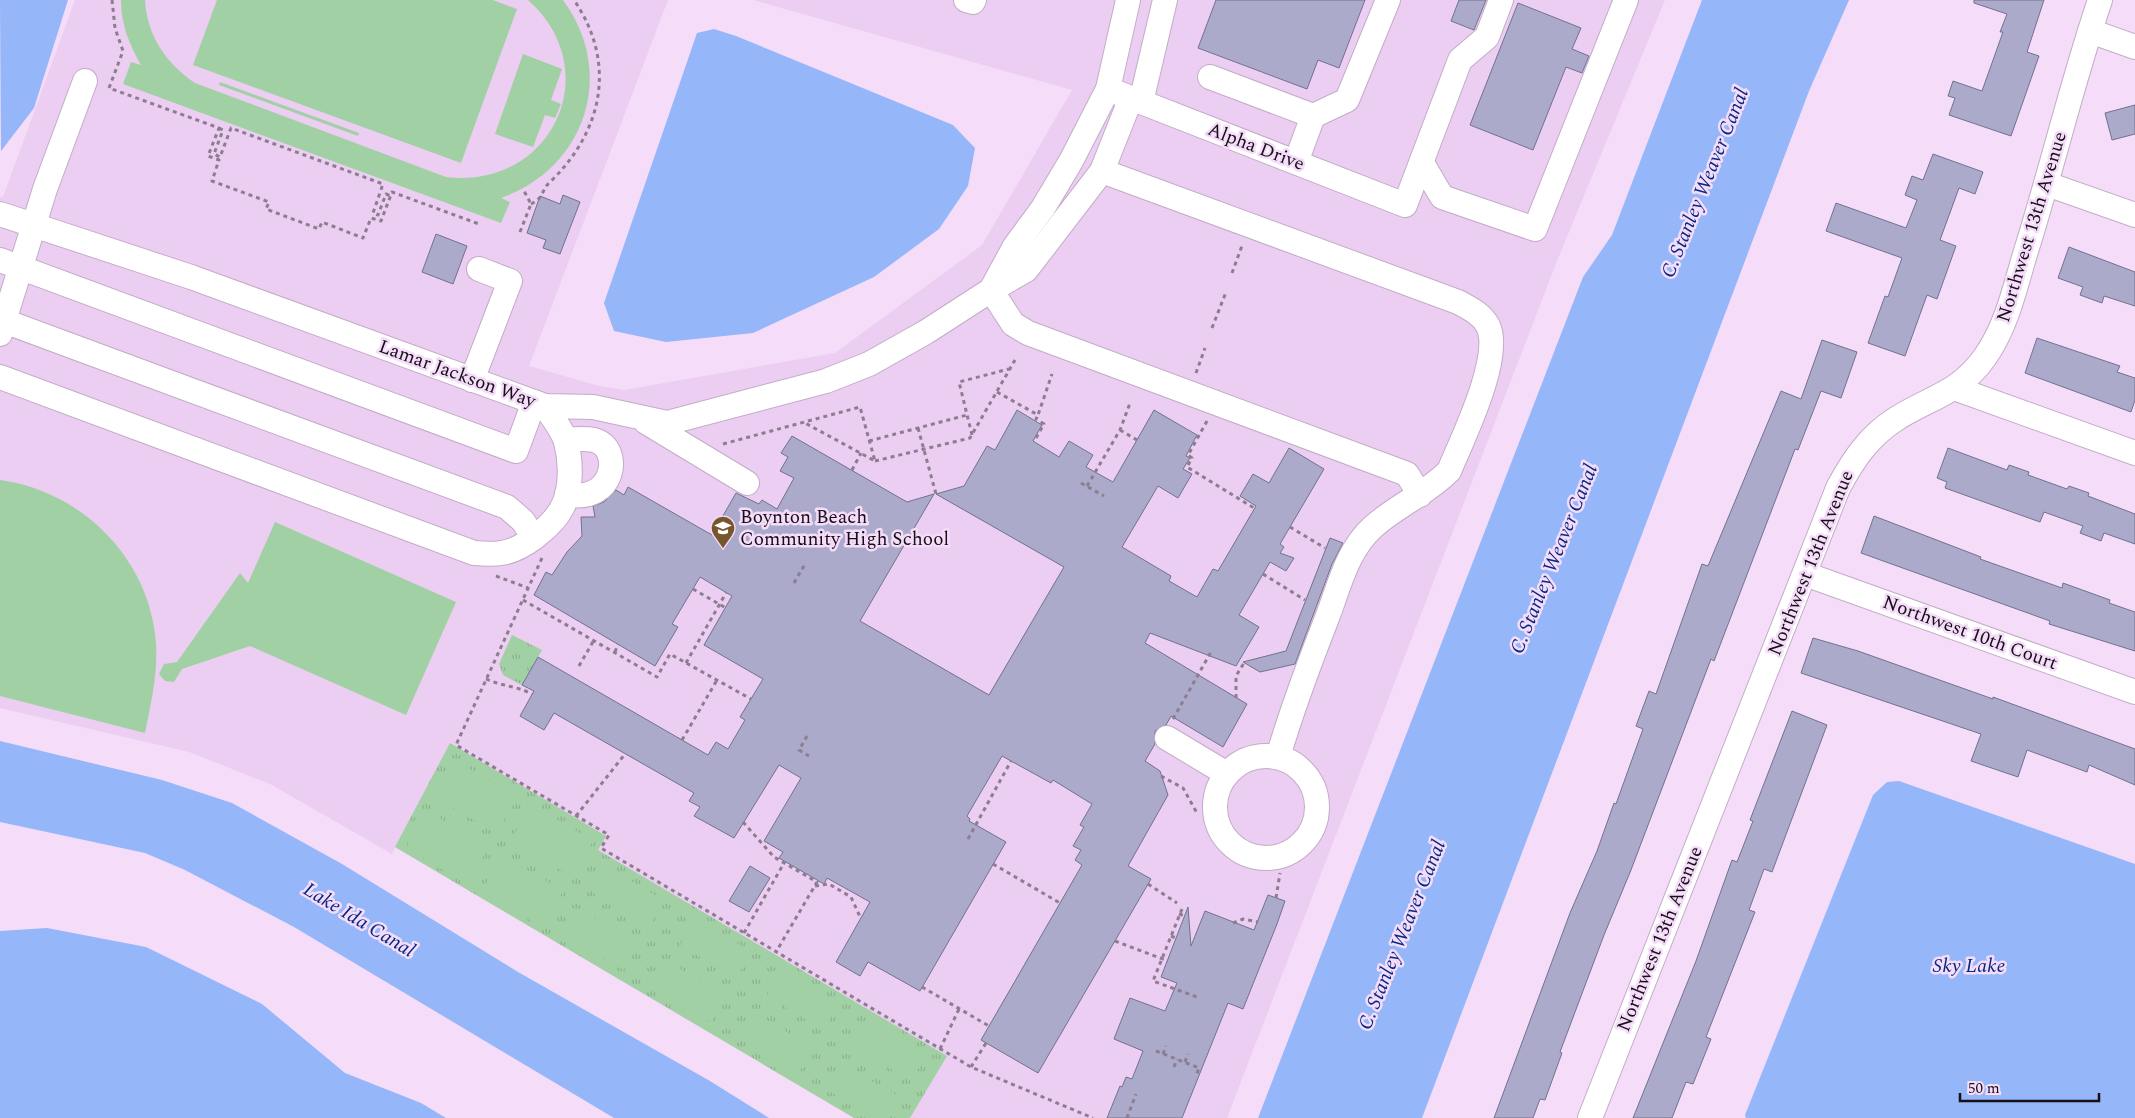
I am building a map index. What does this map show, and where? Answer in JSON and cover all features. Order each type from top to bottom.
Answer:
[{"type":"street","points":[[966,0],[973,2],[974,0]]},
{"type":"street","points":[[990,290],[1015,246],[1043,208],[1071,161],[1108,89],[1128,0]]},
{"type":"street","points":[[10,263],[516,451],[539,404],[592,407],[640,419],[667,423],[826,381],[869,364],[926,332],[990,290],[1026,270],[1102,171],[1136,100],[1164,0]]},
{"type":"street","points":[[1296,162],[1313,116],[1347,100],[1388,0]]},
{"type":"street","points":[[1501,0],[1487,37],[1460,60],[1422,163],[1442,197],[1535,229],[1626,0]]},
{"type":"street","name":"Northwest 13th Avenue","points":[[1590,1118],[1838,488],[1861,450],[1896,419],[1954,388],[1974,370],[1993,345],[2006,318],[2100,0]]},
{"type":"street","points":[[2090,31],[2135,47]]},
{"type":"street","points":[[1210,77],[1313,116]]},
{"type":"street","points":[[85,82],[45,189],[35,224],[10,263],[2,328],[508,507],[522,521],[539,546]]},
{"type":"street","name":"Alpha Drive","points":[[1108,89],[1405,205],[1422,163]]},
{"type":"street","points":[[1102,171],[1458,302],[1479,314],[1488,326],[1492,340],[1492,355],[1486,378],[1449,471],[1420,495],[1372,528],[1351,556],[1304,678],[1278,757]]},
{"type":"street","points":[[2047,184],[2135,215]]},
{"type":"street","name":"Lamar Jackson Way","points":[[0,214],[191,277],[539,404],[566,440],[570,468],[567,494],[563,507],[539,546],[517,548],[501,553],[474,553],[0,377]]},
{"type":"street","points":[[472,380],[510,281],[479,269]]},
{"type":"street","points":[[990,290],[1013,324],[1028,333],[1407,474],[1420,495]]},
{"type":"street","points":[[1954,388],[2135,453]]},
{"type":"street","points":[[640,419],[747,482]]},
{"type":"street","points":[[566,440],[596,440],[604,447],[612,466],[609,478],[603,487],[595,493],[578,496],[567,494]]},
{"type":"street","name":"Northwest 10th Court","points":[[1805,574],[2135,692]]},
{"type":"street","points":[[1167,738],[1227,774]]},
{"type":"street","points":[[1267,756],[1278,757],[1299,768],[1312,786],[1317,808],[1315,820],[1305,840],[1287,854],[1264,858],[1242,853],[1225,838],[1217,823],[1214,806],[1220,784],[1227,774],[1235,766],[1250,758],[1267,756]]},
{"type":"path","points":[[112,0],[115,28],[123,51],[109,88],[223,130],[214,154],[220,157],[230,128],[384,184],[372,213],[378,215],[386,194],[391,196]]},
{"type":"path","points":[[520,232],[531,204],[542,197],[548,183],[576,154],[596,109],[600,72],[597,52],[586,21],[574,0]]},
{"type":"path","points":[[219,128],[208,156],[219,160],[212,181],[269,202],[266,209],[319,229],[322,222],[363,238],[371,218],[381,221],[392,192],[479,224]]},
{"type":"path","points":[[523,189],[531,204]]},
{"type":"path","points":[[1232,273],[1246,236]]},
{"type":"path","points":[[1212,328],[1226,292]]},
{"type":"path","points":[[1195,374],[1205,348]]},
{"type":"path","points":[[805,423],[875,461],[970,438],[1015,360]]},
{"type":"path","points":[[972,435],[959,382],[1010,368]]},
{"type":"path","points":[[1036,438],[1044,424],[1036,419],[1052,374]]},
{"type":"path","points":[[997,392],[1038,415]]},
{"type":"path","points":[[1088,486],[1120,430],[1130,403]]},
{"type":"path","points":[[714,447],[860,407],[875,461]]},
{"type":"path","points":[[1210,414],[1188,455],[1192,458],[1187,467],[1254,508]]},
{"type":"path","points":[[870,441],[967,415]]},
{"type":"path","points":[[918,428],[936,494]]},
{"type":"path","points":[[1120,430],[1137,440]]},
{"type":"path","points":[[852,470],[861,453]]},
{"type":"path","points":[[1082,483],[1104,496]]},
{"type":"path","points":[[716,538],[726,519]]},
{"type":"path","points":[[1290,527],[1325,548]]},
{"type":"path","points":[[539,546],[523,600],[473,703],[456,745],[609,835],[601,848],[945,1053],[971,1067],[1093,1118]]},
{"type":"path","points":[[794,583],[805,564]]},
{"type":"path","points":[[488,572],[528,588]]},
{"type":"path","points":[[1263,574],[1305,600]]},
{"type":"path","points":[[693,589],[726,608]]},
{"type":"path","points":[[686,663],[726,592]]},
{"type":"path","points":[[523,600],[657,677],[669,654],[750,699]]},
{"type":"path","points":[[579,666],[594,640]]},
{"type":"path","points":[[615,652],[618,644]]},
{"type":"path","points":[[1167,738],[1164,736],[1211,652]]},
{"type":"path","points":[[1236,698],[1236,676],[1244,663]]},
{"type":"path","points":[[486,679],[497,685],[521,688],[532,694]]},
{"type":"path","points":[[682,740],[717,680]]},
{"type":"path","points":[[807,736],[799,750],[809,756]]},
{"type":"path","points":[[576,816],[625,754]]},
{"type":"path","points":[[968,839],[1011,760]]},
{"type":"path","points":[[1161,776],[1183,788],[1198,815]]},
{"type":"path","points":[[744,822],[774,857],[817,882],[776,952]]},
{"type":"path","points":[[744,933],[784,863]]},
{"type":"path","points":[[993,864],[1060,903]]},
{"type":"path","points":[[1276,898],[1280,873]]},
{"type":"path","points":[[815,886],[829,884],[851,897],[860,919]]},
{"type":"path","points":[[1148,884],[1177,903]]},
{"type":"path","points":[[1182,908],[1153,981],[1197,997]]},
{"type":"path","points":[[1179,914],[1185,916]]},
{"type":"path","points":[[1233,923],[1243,919],[1258,922]]},
{"type":"path","points":[[1171,936],[1176,938]]},
{"type":"path","points":[[1115,941],[1168,961]]},
{"type":"path","points":[[922,987],[989,1026]]},
{"type":"path","points":[[940,1049],[959,1009]]},
{"type":"path","points":[[971,1067],[986,1043]]},
{"type":"path","points":[[1163,1054],[1166,1046]]},
{"type":"path","points":[[1156,1051],[1199,1068],[1196,1076]]},
{"type":"path","points":[[1185,1062],[1188,1054]]},
{"type":"path","points":[[1174,1067],[1177,1059]]},
{"type":"path","points":[[1127,1118],[1136,1094]]},
{"type":"shaded area","name":"Boynton Beach Community High School","points":[[75,0],[668,0],[529,366],[599,386],[624,390],[835,353],[982,245],[1072,90],[753,0],[1665,0],[1557,261],[1227,1118],[854,1118],[395,847],[392,854],[270,784],[189,752],[0,708],[0,197],[3,197]]},
{"type":"green space","points":[[121,0],[145,0],[150,25],[160,48],[175,67],[195,83],[446,177],[483,176],[514,165],[539,145],[556,120],[565,91],[564,59],[552,29],[528,0],[563,0],[579,28],[588,58],[590,87],[584,115],[572,141],[554,165],[530,184],[501,198],[510,202],[501,223],[123,84],[131,62],[141,65],[126,34]]},
{"type":"green space","points":[[217,0],[493,0],[517,9],[461,163],[193,65]]},
{"type":"green space","points":[[523,54],[562,69],[551,100],[561,104],[555,118],[545,115],[533,147],[495,134]]},
{"type":"green space","points":[[220,82],[359,133],[358,136],[219,85]]},
{"type":"green space","points":[[0,480],[30,487],[58,498],[84,514],[106,534],[126,557],[141,584],[151,612],[156,643],[155,677],[145,733],[0,696]]},
{"type":"green space","points":[[275,522],[456,602],[406,715],[250,646],[182,669],[174,682],[165,681],[159,674],[164,664],[177,662],[240,573],[248,583]]},
{"type":"green space","points":[[512,635],[542,650],[522,685],[503,675],[499,664]]},
{"type":"green space","points":[[450,743],[606,836],[598,850],[947,1056],[910,1118],[854,1118],[395,847]]},
{"type":"green space","points":[[456,761],[518,797],[496,833],[435,797]]},
{"type":"green space","points":[[532,805],[593,841],[572,877],[510,841]]},
{"type":"green space","points":[[427,811],[488,847],[467,884],[406,848]]},
{"type":"green space","points":[[502,855],[563,891],[542,927],[481,892]]},
{"type":"green space","points":[[608,867],[665,901],[649,927],[593,893]]},
{"type":"green space","points":[[582,911],[639,944],[624,970],[567,937]]},
{"type":"green space","points":[[695,919],[752,952],[736,978],[680,945]]},
{"type":"green space","points":[[670,963],[726,996],[711,1022],[655,989]]},
{"type":"green space","points":[[782,970],[839,1004],[824,1030],[767,996]]},
{"type":"green space","points":[[757,1014],[813,1048],[798,1074],[741,1040]]},
{"type":"green space","points":[[870,1022],[926,1055],[911,1081],[854,1048]]},
{"type":"green space","points":[[844,1065],[901,1098],[889,1118],[874,1118],[829,1091]]},
{"type":"water","points":[[0,0],[68,0],[34,108],[1,151]]},
{"type":"water","name":"C. Stanley Weaver Canal","points":[[1702,0],[1849,0],[1809,91],[1422,1118],[1258,1118],[1583,277],[1612,235]]},
{"type":"water","points":[[714,29],[736,36],[953,125],[975,148],[968,186],[939,229],[874,277],[753,333],[666,342],[614,331],[604,303],[697,33]]},
{"type":"water","name":"Lake Ida Canal","points":[[0,741],[162,780],[232,803],[342,864],[518,972],[710,1081],[769,1118],[614,1118],[294,927],[185,870],[145,853],[0,822]]},
{"type":"water","name":"Sky Lake","points":[[1899,781],[2135,864],[2135,1118],[1746,1118],[1745,1115],[1873,795],[1887,782]]},
{"type":"water","points":[[47,928],[146,947],[262,1004],[345,1073],[421,1103],[446,1118],[0,1118],[0,931]]},
{"type":"building","points":[[1216,0],[1365,0],[1339,68],[1318,60],[1307,89],[1198,48]]},
{"type":"building","points":[[1459,0],[1486,0],[1474,30],[1451,21]]},
{"type":"building","points":[[1974,0],[2044,0],[2027,52],[2039,56],[2011,136],[1949,115],[1955,98],[1948,96],[1953,81],[1982,91],[2003,32],[2000,32],[2007,14],[1974,3]]},
{"type":"building","points":[[1518,3],[1581,28],[1572,49],[1589,56],[1582,73],[1566,67],[1533,150],[1470,125]]},
{"type":"building","points":[[2135,105],[2135,134],[2112,140],[2105,113]]},
{"type":"building","points":[[1933,154],[1983,172],[1975,194],[1959,188],[1940,240],[1956,246],[1937,299],[1927,295],[1905,356],[1868,343],[1885,296],[1888,297],[1902,258],[1826,231],[1836,203],[1906,228],[1917,200],[1905,195],[1912,176],[1923,180]]},
{"type":"building","points":[[563,195],[580,202],[560,254],[543,248],[546,240],[527,233],[540,196],[560,204]]},
{"type":"building","points":[[436,234],[467,246],[453,284],[422,272]]},
{"type":"building","points":[[2069,247],[2135,272],[2135,306],[2104,296],[2102,303],[2080,295],[2083,287],[2058,278]]},
{"type":"building","points":[[2037,338],[2120,366],[2117,372],[2135,378],[2135,400],[2131,412],[2025,373]]},
{"type":"building","points":[[1822,340],[1857,352],[1841,398],[1821,391],[1798,450],[1795,449],[1714,661],[1711,659],[1631,870],[1604,935],[1560,1052],[1562,1053],[1545,1100],[1540,1099],[1533,1118],[1494,1118],[1570,913],[1597,851],[1614,803],[1616,804],[1643,729],[1636,726],[1649,691],[1656,694],[1702,564],[1708,566],[1781,391],[1801,399]]},
{"type":"building","points":[[1017,410],[1042,425],[1033,441],[1059,457],[1069,441],[1093,455],[1086,467],[1113,482],[1154,410],[1197,435],[1186,456],[1190,458],[1183,469],[1192,474],[1178,498],[1158,486],[1122,547],[1171,576],[1169,581],[1197,597],[1213,569],[1218,571],[1256,506],[1240,496],[1253,474],[1269,483],[1289,448],[1324,469],[1280,544],[1284,547],[1280,553],[1294,558],[1286,571],[1270,562],[1239,615],[1259,627],[1236,666],[1150,633],[1145,643],[1247,704],[1223,747],[1171,716],[1166,725],[1155,731],[1155,744],[1145,761],[1160,771],[1168,795],[1128,866],[1151,879],[1038,1073],[981,1040],[1082,865],[1075,860],[1081,850],[1073,846],[1084,827],[1080,825],[1092,804],[1053,780],[1051,783],[1002,756],[967,816],[970,819],[969,821],[1006,842],[920,991],[868,962],[860,976],[836,962],[870,902],[827,878],[824,884],[779,858],[783,852],[764,841],[801,778],[779,765],[734,838],[694,816],[700,807],[689,801],[694,793],[554,713],[544,730],[520,716],[534,691],[522,685],[538,657],[708,755],[716,742],[728,749],[745,720],[740,717],[763,679],[704,645],[732,596],[700,577],[672,624],[678,627],[655,666],[534,595],[546,572],[552,575],[567,552],[582,536],[581,517],[595,517],[593,506],[604,502],[616,490],[624,495],[628,487],[712,535],[736,493],[759,504],[762,500],[777,509],[794,478],[780,471],[788,457],[781,453],[792,436],[907,502],[934,494],[860,621],[989,695],[1064,567],[936,494],[964,486],[987,446],[995,450]]},
{"type":"building","points":[[1948,448],[2007,470],[2009,465],[2029,472],[2028,475],[2067,489],[2069,486],[2089,493],[2088,496],[2135,514],[2135,544],[2104,533],[2101,541],[2080,533],[2083,526],[2044,512],[2040,522],[1945,488],[1947,482],[1937,478]]},
{"type":"building","points":[[1874,516],[1981,557],[1980,559],[2062,588],[2063,583],[2110,600],[2109,603],[2135,612],[2135,651],[2049,624],[2050,621],[1861,553]]},
{"type":"building","points":[[1330,538],[1343,543],[1332,564],[1295,664],[1260,672],[1243,662],[1286,651]]},
{"type":"building","points":[[1813,638],[1858,651],[1993,699],[1993,697],[2135,749],[2135,785],[2089,765],[2087,772],[2027,750],[2018,777],[1971,761],[1981,734],[1801,673]]},
{"type":"building","points":[[1792,711],[1827,725],[1772,872],[1764,869],[1749,910],[1755,912],[1706,1037],[1711,1039],[1693,1084],[1686,1082],[1672,1118],[1633,1118],[1696,961],[1732,860],[1737,862],[1753,821],[1750,820]]},
{"type":"building","points":[[750,866],[770,878],[749,912],[729,901]]},
{"type":"building","points":[[1268,895],[1285,901],[1277,924],[1243,1009],[1228,1003],[1182,1118],[1107,1118],[1120,1086],[1122,1087],[1126,1077],[1132,1079],[1143,1051],[1114,1039],[1130,998],[1165,1011],[1177,983],[1161,977],[1188,907],[1191,946],[1205,911],[1254,930]]},
{"type":"place","name":"Boynton Beach Community High School","points":[[723,549]]}]
